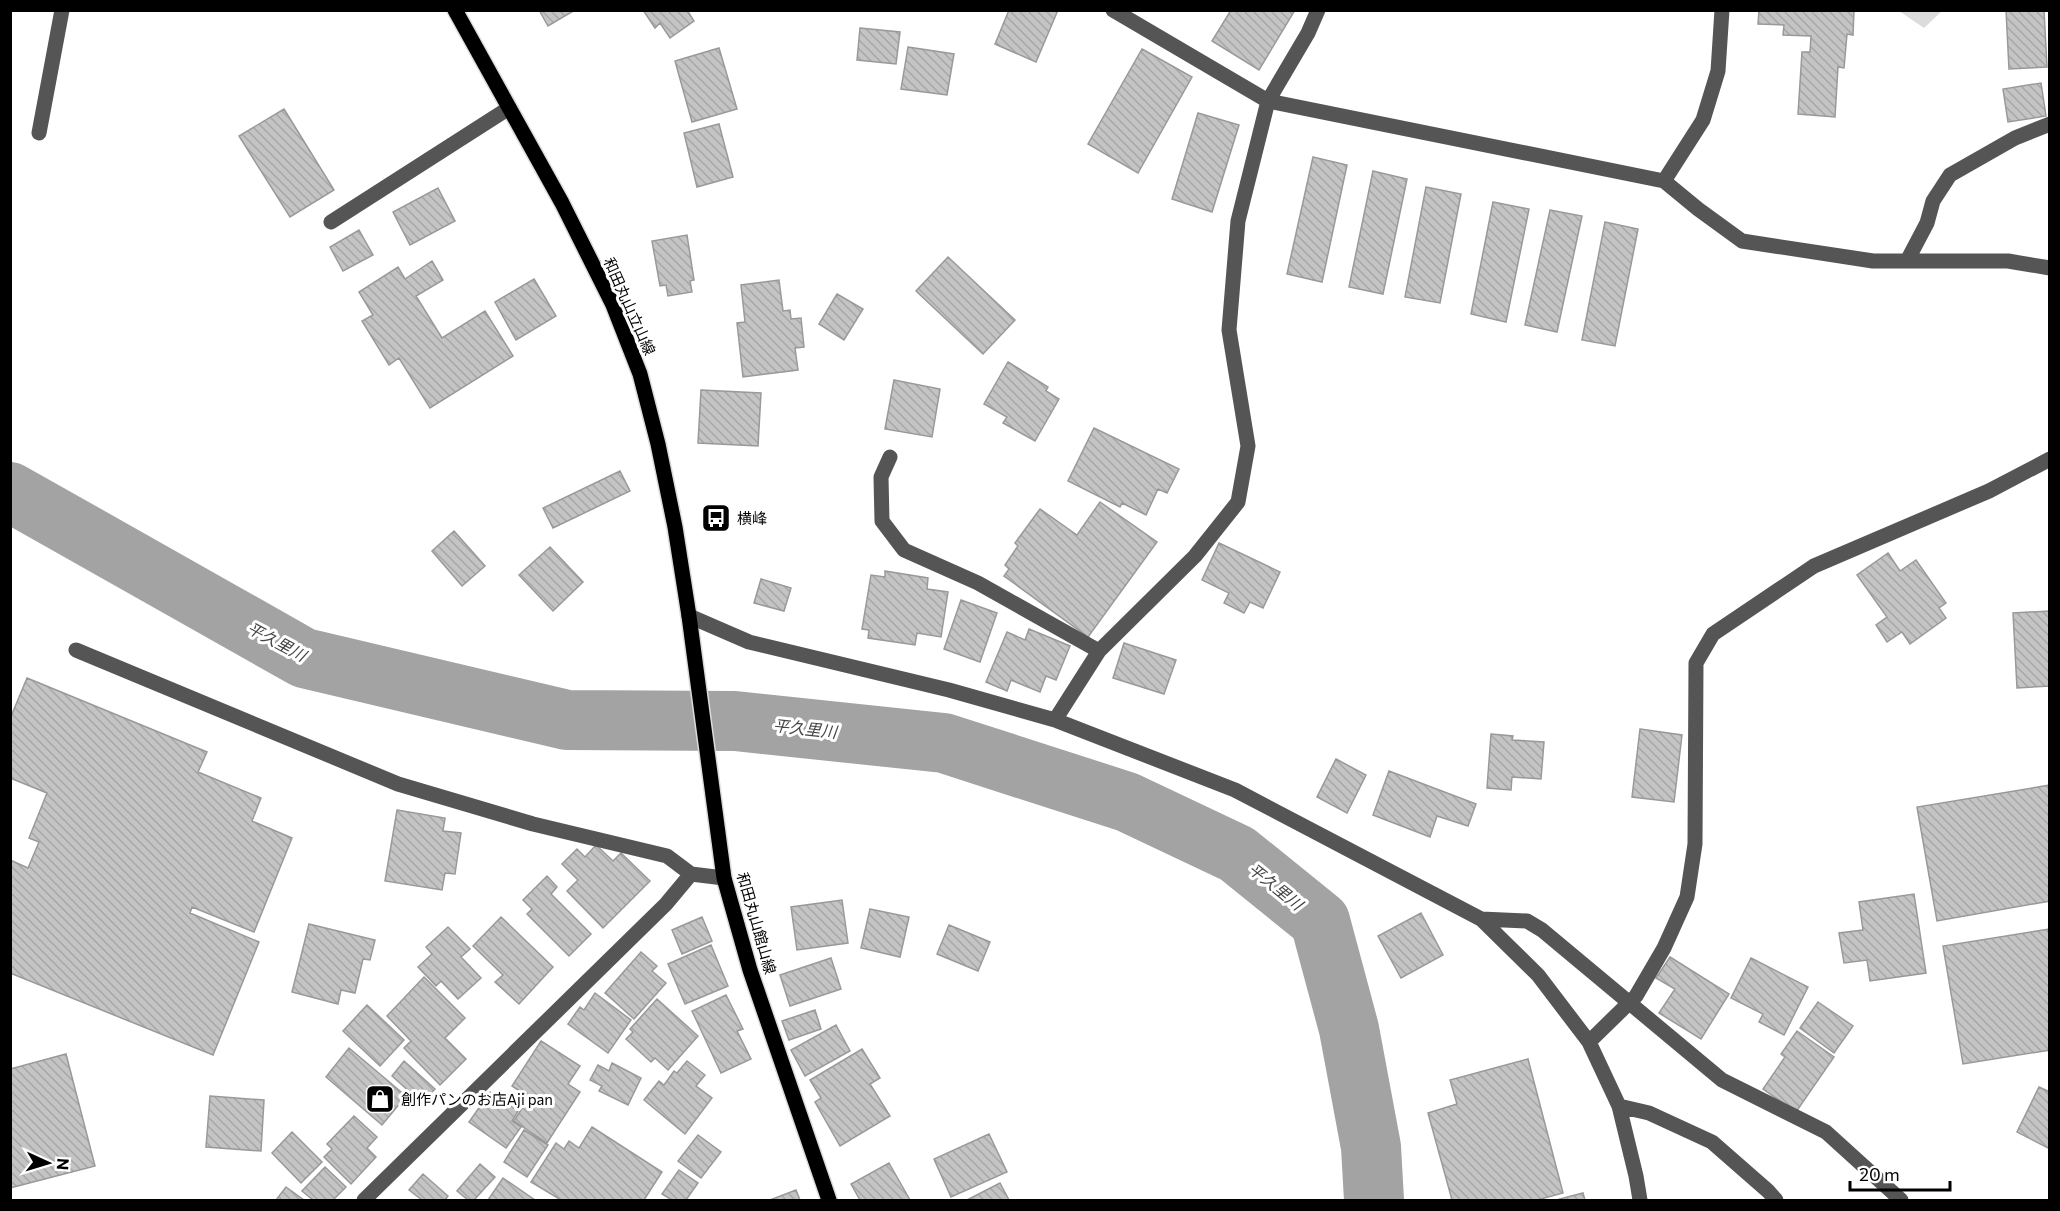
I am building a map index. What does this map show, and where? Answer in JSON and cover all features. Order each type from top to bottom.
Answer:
[{"type":"main road","name":"和田丸山立山線","points":[[455,10],[562,203],[613,305],[640,374],[658,444],[675,527],[693,645]]},
{"type":"main road","name":"和田丸山館山線","points":[[693,645],[724,878],[750,970],[829,1200]]},
{"type":"street","points":[[39,133],[62,10]]},
{"type":"street","points":[[1113,10],[1268,101],[1664,181],[1742,241],[1874,261],[2008,261],[2049,268]]},
{"type":"street","points":[[1055,720],[1099,651],[1195,556],[1238,502],[1248,446],[1229,330],[1238,221],[1268,101],[1308,33],[1318,10]]},
{"type":"street","points":[[1664,181],[1703,120],[1719,71],[1722,10]]},
{"type":"street","points":[[331,222],[509,108]]},
{"type":"street","points":[[1907,261],[1927,224],[1933,201],[1950,175],[2015,138],[2049,124]]},
{"type":"street","points":[[890,457],[881,477],[882,521],[904,550],[978,583],[1099,651]]},
{"type":"street","points":[[1589,1042],[1636,996],[1665,948],[1687,897],[1695,844],[1696,663],[1713,634],[1814,566],[1989,491],[2049,459]]},
{"type":"street","points":[[689,616],[749,642],[949,690],[1055,720],[1235,790],[1481,919],[1538,975],[1589,1042],[1618,1107],[1640,1200]]},
{"type":"street","points":[[76,650],[398,784],[533,824],[667,856],[691,874],[724,878]]},
{"type":"street","points":[[364,1200],[666,904],[691,874]]},
{"type":"street","points":[[1481,919],[1527,921],[1542,930],[1722,1080],[1826,1132],[1900,1200]]},
{"type":"street","points":[[1618,1107],[1649,1113],[1712,1142],[1776,1200]]},
{"type":"green space","points":[[1899,11],[1942,11],[1924,28]]},
{"type":"building","points":[[539,10],[575,10],[548,26]]},
{"type":"building","points":[[643,10],[687,10],[694,21],[670,38],[660,23],[655,28]]},
{"type":"building","points":[[1009,10],[1058,10],[1036,62],[995,44]]},
{"type":"building","points":[[1231,10],[1295,10],[1259,70],[1212,41]]},
{"type":"building","points":[[1759,10],[1854,10],[1853,35],[1847,34],[1844,68],[1838,67],[1835,117],[1798,114],[1802,52],[1810,52],[1811,36],[1783,35],[1784,25],[1758,24]]},
{"type":"building","points":[[2006,10],[2044,10],[2047,67],[2009,69]]},
{"type":"building","points":[[860,28],[900,32],[896,64],[857,60]]},
{"type":"building","points":[[908,47],[954,54],[947,95],[901,89]]},
{"type":"building","points":[[719,48],[737,109],[692,122],[675,61]]},
{"type":"building","points":[[1142,49],[1192,77],[1138,173],[1088,144]]},
{"type":"building","points":[[2041,83],[2046,116],[2008,122],[2003,89]]},
{"type":"building","points":[[284,109],[334,190],[290,217],[239,136]]},
{"type":"building","points":[[1198,113],[1239,125],[1212,212],[1172,199]]},
{"type":"building","points":[[719,124],[733,177],[697,187],[684,133]]},
{"type":"building","points":[[1313,157],[1347,165],[1322,282],[1287,274]]},
{"type":"building","points":[[1373,171],[1407,179],[1383,294],[1349,287]]},
{"type":"building","points":[[1426,187],[1461,194],[1440,303],[1405,297]]},
{"type":"building","points":[[438,188],[455,221],[410,245],[393,212]]},
{"type":"building","points":[[1493,202],[1529,209],[1506,322],[1471,314]]},
{"type":"building","points":[[1550,210],[1582,216],[1557,332],[1525,325]]},
{"type":"building","points":[[1605,222],[1638,229],[1615,346],[1582,340]]},
{"type":"building","points":[[359,230],[373,255],[343,271],[330,247]]},
{"type":"building","points":[[687,235],[694,280],[690,281],[692,292],[668,296],[666,285],[660,286],[652,241]]},
{"type":"building","points":[[948,257],[1015,320],[983,354],[916,291]]},
{"type":"building","points":[[432,261],[443,280],[416,296],[442,338],[485,311],[513,356],[430,408],[399,358],[389,365],[362,321],[373,315],[359,292],[398,267],[405,279]]},
{"type":"building","points":[[534,279],[556,316],[516,340],[495,302]]},
{"type":"building","points":[[779,280],[783,311],[790,310],[791,319],[801,318],[804,347],[795,348],[798,370],[743,377],[737,323],[745,322],[741,285]]},
{"type":"building","points":[[837,294],[863,309],[844,340],[819,324]]},
{"type":"building","points":[[1008,362],[1048,387],[1046,391],[1059,399],[1035,441],[1003,423],[1007,417],[984,404]]},
{"type":"building","points":[[894,380],[940,389],[932,437],[885,429]]},
{"type":"building","points":[[701,390],[761,393],[758,446],[698,443]]},
{"type":"building","points":[[1094,428],[1179,469],[1167,493],[1158,489],[1146,515],[1122,503],[1120,507],[1068,481]]},
{"type":"building","points":[[620,471],[630,491],[553,528],[543,508]]},
{"type":"building","points":[[1100,502],[1157,542],[1088,637],[1004,576],[1009,569],[1005,565],[1018,546],[1015,543],[1040,509],[1077,535]]},
{"type":"building","points":[[454,531],[485,566],[462,586],[432,551]]},
{"type":"building","points":[[1219,543],[1280,572],[1263,608],[1250,602],[1244,613],[1224,603],[1229,593],[1202,580]]},
{"type":"building","points":[[550,547],[583,582],[553,611],[519,575]]},
{"type":"building","points":[[1888,553],[1900,571],[1916,560],[1946,603],[1939,608],[1946,618],[1910,644],[1902,632],[1887,642],[1876,625],[1887,617],[1857,575]]},
{"type":"building","points":[[885,571],[928,578],[927,589],[948,592],[941,637],[917,633],[915,645],[868,638],[869,630],[862,629],[871,575],[885,577]]},
{"type":"building","points":[[761,579],[791,588],[784,611],[754,603]]},
{"type":"building","points":[[961,600],[997,613],[980,662],[944,649]]},
{"type":"building","points":[[2050,611],[2050,686],[2017,688],[2013,613]]},
{"type":"building","points":[[1029,629],[1070,646],[1056,680],[1046,676],[1040,692],[1011,680],[1007,691],[986,682],[1007,632],[1025,640]]},
{"type":"building","points":[[1124,643],[1176,660],[1164,694],[1113,678]]},
{"type":"building","points":[[27,678],[207,752],[198,772],[261,798],[252,821],[292,838],[254,932],[192,907],[190,913],[259,942],[213,1055],[10,973],[10,860],[28,868],[39,842],[29,838],[47,793],[10,778],[10,719]]},
{"type":"building","points":[[1640,729],[1682,735],[1674,802],[1632,797]]},
{"type":"building","points":[[1491,734],[1513,736],[1512,740],[1544,742],[1541,779],[1512,777],[1511,790],[1487,788]]},
{"type":"building","points":[[1336,759],[1366,775],[1347,813],[1317,797]]},
{"type":"building","points":[[1389,771],[1476,804],[1468,826],[1437,816],[1430,837],[1373,815]]},
{"type":"building","points":[[2050,785],[2050,901],[1937,921],[1917,807]]},
{"type":"building","points":[[397,810],[445,818],[443,831],[461,833],[455,874],[445,873],[442,890],[385,881]]},
{"type":"building","points":[[596,845],[613,861],[621,853],[650,881],[603,928],[567,891],[578,880],[562,864],[577,849],[585,857]]},
{"type":"building","points":[[547,876],[557,887],[551,894],[591,934],[569,956],[527,914],[532,909],[523,900]]},
{"type":"building","points":[[1914,894],[1926,973],[1870,981],[1867,960],[1844,963],[1839,933],[1863,930],[1859,902]]},
{"type":"building","points":[[842,900],[848,943],[797,950],[791,907]]},
{"type":"building","points":[[870,909],[909,917],[900,957],[861,948]]},
{"type":"building","points":[[1421,913],[1443,955],[1401,978],[1378,936]]},
{"type":"building","points":[[501,917],[553,967],[519,1004],[495,982],[503,975],[473,946]]},
{"type":"building","points":[[702,917],[712,941],[682,954],[672,930]]},
{"type":"building","points":[[309,924],[375,940],[370,960],[363,959],[355,993],[341,990],[338,1004],[292,992]]},
{"type":"building","points":[[949,925],[990,942],[978,971],[937,954]]},
{"type":"building","points":[[448,927],[470,949],[461,957],[481,978],[458,999],[441,981],[436,986],[418,967],[432,954],[426,947]]},
{"type":"building","points":[[2050,929],[2050,1050],[1963,1064],[1943,946]]},
{"type":"building","points":[[711,945],[728,986],[685,1004],[668,964]]},
{"type":"building","points":[[641,952],[657,966],[652,971],[666,983],[634,1019],[605,993]]},
{"type":"building","points":[[1670,957],[1729,994],[1701,1039],[1659,1013],[1675,989],[1656,978]]},
{"type":"building","points":[[831,958],[841,989],[790,1006],[780,975]]},
{"type":"building","points":[[1751,958],[1808,987],[1784,1035],[1759,1022],[1763,1014],[1731,998]]},
{"type":"building","points":[[424,977],[465,1018],[445,1038],[466,1059],[440,1085],[404,1048],[411,1041],[387,1016]]},
{"type":"building","points":[[595,993],[631,1020],[608,1053],[568,1024],[580,1007],[584,1010]]},
{"type":"building","points":[[726,995],[743,1029],[737,1031],[751,1059],[721,1073],[692,1011]]},
{"type":"building","points":[[657,999],[698,1036],[668,1070],[655,1058],[651,1062],[626,1039],[633,1032],[630,1029]]},
{"type":"building","points":[[1818,1002],[1853,1026],[1834,1053],[1800,1028]]},
{"type":"building","points":[[367,1005],[404,1040],[380,1066],[343,1031]]},
{"type":"building","points":[[815,1010],[821,1029],[789,1040],[782,1021]]},
{"type":"building","points":[[836,1025],[850,1051],[805,1076],[791,1050]]},
{"type":"building","points":[[1797,1031],[1834,1057],[1796,1112],[1763,1089],[1785,1057],[1781,1054]]},
{"type":"building","points":[[541,1041],[580,1066],[568,1084],[580,1092],[547,1143],[514,1121],[529,1097],[512,1086]]},
{"type":"building","points":[[349,1048],[406,1096],[382,1125],[326,1077]]},
{"type":"building","points":[[862,1049],[880,1078],[870,1084],[890,1116],[840,1146],[815,1102],[821,1098],[810,1080]]},
{"type":"building","points":[[66,1054],[95,1166],[10,1188],[10,1069]]},
{"type":"building","points":[[1528,1059],[1563,1193],[1537,1200],[1452,1200],[1428,1113],[1457,1104],[1450,1080]]},
{"type":"building","points":[[404,1061],[435,1089],[422,1103],[392,1076]]},
{"type":"building","points":[[687,1061],[705,1075],[696,1086],[712,1098],[685,1134],[644,1100],[659,1081],[664,1085],[674,1071],[677,1073]]},
{"type":"building","points":[[612,1063],[641,1078],[628,1105],[599,1091],[602,1086],[590,1080],[598,1065],[609,1071]]},
{"type":"building","points":[[2039,1087],[2050,1092],[2050,1149],[2017,1132]]},
{"type":"building","points":[[490,1092],[518,1111],[512,1121],[521,1127],[506,1148],[469,1122]]},
{"type":"building","points":[[210,1096],[264,1100],[261,1151],[206,1147]]},
{"type":"building","points":[[354,1116],[377,1137],[367,1148],[376,1157],[351,1184],[324,1157],[332,1149],[327,1144]]},
{"type":"building","points":[[592,1127],[662,1172],[644,1200],[561,1200],[531,1182],[556,1143],[564,1149],[569,1141],[579,1148]]},
{"type":"building","points":[[524,1130],[548,1145],[527,1177],[504,1162]]},
{"type":"building","points":[[292,1132],[322,1162],[301,1183],[272,1153]]},
{"type":"building","points":[[989,1134],[1007,1172],[951,1197],[934,1159]]},
{"type":"building","points":[[698,1135],[721,1152],[701,1178],[678,1161]]},
{"type":"building","points":[[889,1163],[910,1200],[860,1200],[851,1184]]},
{"type":"building","points":[[480,1164],[495,1177],[474,1200],[468,1200],[457,1191]]},
{"type":"building","points":[[325,1167],[346,1187],[333,1200],[313,1200],[302,1191]]},
{"type":"building","points":[[679,1170],[698,1183],[686,1200],[672,1200],[662,1194]]},
{"type":"building","points":[[423,1174],[448,1196],[445,1200],[422,1200],[409,1190]]},
{"type":"building","points":[[503,1178],[535,1200],[488,1200]]},
{"type":"building","points":[[1000,1183],[1009,1200],[967,1200]]},
{"type":"building","points":[[286,1187],[304,1200],[276,1200]]},
{"type":"building","points":[[796,1190],[800,1200],[770,1200]]},
{"type":"building","points":[[1583,1193],[1585,1200],[1556,1200]]},
{"type":"waterway","name":"平久里川","points":[[10,492],[304,658],[567,720],[735,721],[944,743],[1127,802],[1237,854],[1320,921],[1349,1029],[1371,1147],[1374,1200]]},
{"type":"place","name":"横峰","points":[[716,518]]},
{"type":"place","name":"創作パンのお店Aji pan","points":[[380,1099]]}]
